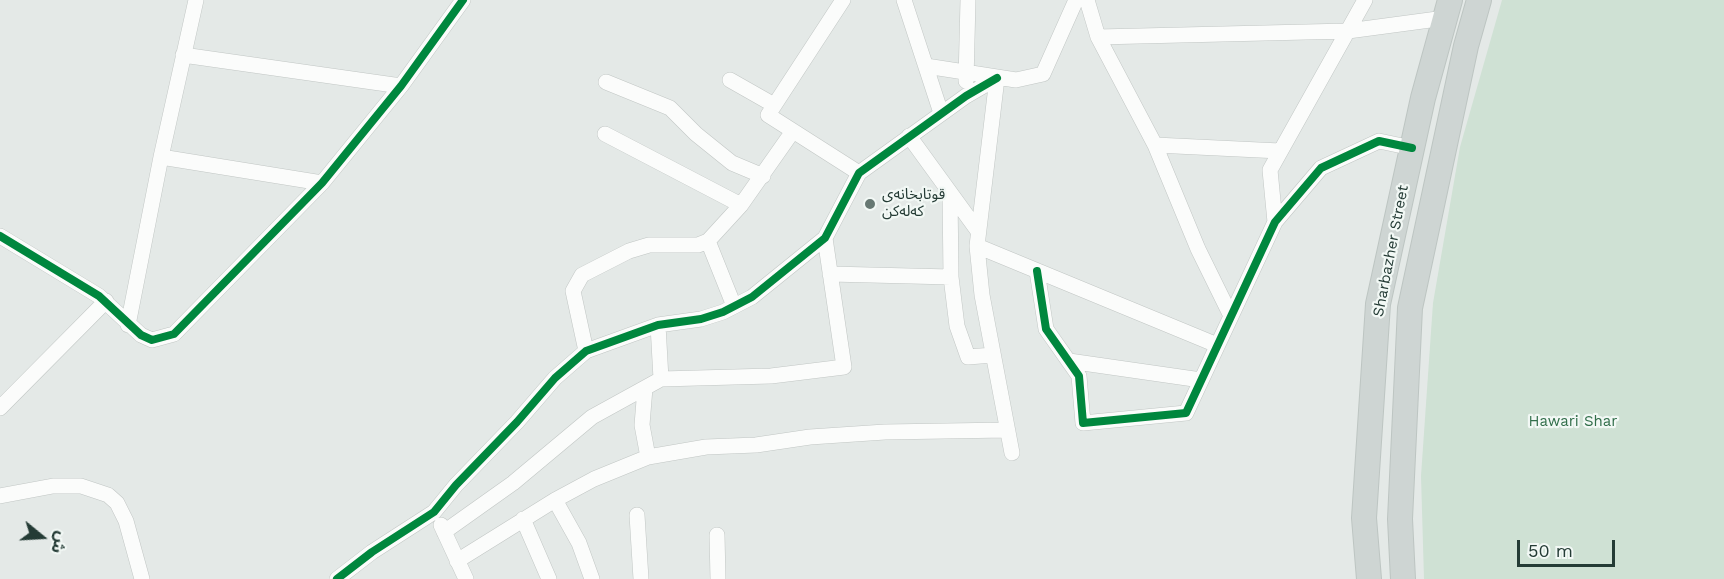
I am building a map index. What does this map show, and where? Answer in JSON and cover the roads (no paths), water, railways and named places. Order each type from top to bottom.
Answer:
[{"type":"main road","name":"Sharbazher Street","points":[[1403,579],[1400,519],[1410,308],[1466,46],[1479,0]]},
{"type":"main road","name":"Sharbazher Street","points":[[1369,579],[1364,518],[1378,304],[1412,148],[1445,19]]},
{"type":"main road","points":[[1445,19],[1466,46]]},
{"type":"street","points":[[128,325],[161,157],[196,0]]},
{"type":"street","points":[[2,241],[106,301],[128,325],[152,340],[174,334],[322,183],[402,86],[463,0]]},
{"type":"street","points":[[843,0],[768,115],[859,173]]},
{"type":"street","points":[[904,0],[941,113]]},
{"type":"street","points":[[966,96],[968,0]]},
{"type":"street","points":[[926,66],[1016,80],[1043,74],[1076,0]]},
{"type":"street","points":[[1087,0],[1098,37],[1155,145],[1198,249],[1232,316]]},
{"type":"street","points":[[1275,222],[1270,170],[1365,0]]},
{"type":"street","points":[[1098,37],[1348,31],[1445,19]]},
{"type":"street","points":[[183,55],[402,86]]},
{"type":"street","points":[[337,579],[372,552],[434,512],[555,378],[586,351],[658,325],[701,319],[752,297],[825,238],[859,173],[941,113],[997,78]]},
{"type":"street","points":[[997,78],[977,238],[993,355],[1012,453]]},
{"type":"street","points":[[730,80],[774,105]]},
{"type":"street","points":[[606,82],[670,108],[732,163],[763,176]]},
{"type":"street","points":[[586,351],[573,291],[582,275],[629,251],[649,245],[698,245],[708,241],[741,205],[793,131]]},
{"type":"street","points":[[605,134],[741,205]]},
{"type":"street","points":[[909,136],[950,193],[977,238],[1037,271],[1217,345]]},
{"type":"street","points":[[1037,271],[1046,329],[1079,376],[1083,423],[1186,413],[1275,222],[1321,168],[1379,141],[1412,148]]},
{"type":"street","points":[[1155,145],[1280,151]]},
{"type":"street","points":[[161,157],[322,183]]},
{"type":"street","points":[[950,193],[951,276],[957,326],[968,357],[993,355]]},
{"type":"street","points":[[444,532],[513,483],[592,417],[661,379],[771,376],[843,366],[825,238]]},
{"type":"street","points":[[708,241],[734,306]]},
{"type":"street","points":[[830,274],[951,276]]},
{"type":"street","points":[[0,408],[106,301]]},
{"type":"street","points":[[658,325],[661,379]]},
{"type":"street","points":[[1069,361],[1201,380]]},
{"type":"street","points":[[645,388],[642,425],[648,457]]},
{"type":"street","points":[[457,561],[555,500],[594,479],[648,457],[706,447],[756,445],[810,437],[885,432],[1007,430]]},
{"type":"street","points":[[0,496],[53,486],[81,486],[108,495],[117,503],[126,521],[142,579]]},
{"type":"street","points":[[555,500],[579,543],[592,579]]},
{"type":"street","points":[[434,512],[466,579]]},
{"type":"street","points":[[637,515],[641,579]]},
{"type":"street","points":[[523,519],[549,579]]},
{"type":"street","points":[[717,535],[718,579]]},
{"type":"place","name":"قوتابخانەی کەلەکن","points":[[870,204]]},
{"type":"park label","name":"Hawari Shar","points":[[1573,422]]}]
